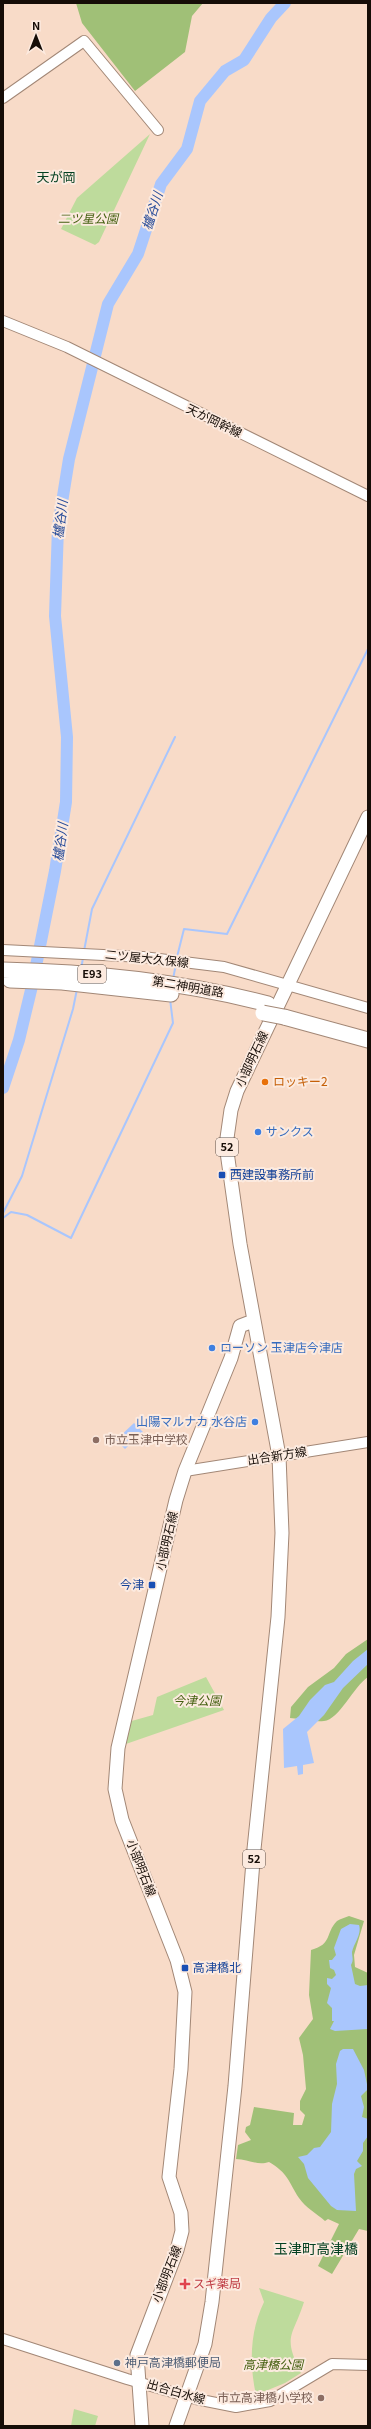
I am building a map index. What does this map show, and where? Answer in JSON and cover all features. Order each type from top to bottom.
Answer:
[{"type":"highway","name":"第二神明道路","points":[[3,970],[64,971],[178,990]]},
{"type":"highway","name":"第二神明道路","points":[[3,980],[62,982],[220,992],[265,1008],[368,1030]]},
{"type":"highway","name":"第二神明道路","points":[[286,1013],[368,1040]]},
{"type":"main road","name":"小部明石線","points":[[176,2426],[204,2351],[208,2328],[236,2078],[254,1849],[278,1617],[282,1533],[279,1456],[253,1321],[226,1145],[228,1129],[237,1091],[367,820]]},
{"type":"main road","name":"小部明石線","points":[[142,2426],[137,2381],[137,2355],[177,2250],[182,2231],[181,2213],[169,2177],[181,2069],[185,1992],[177,1960],[122,1820],[115,1789],[117,1759],[134,1673],[185,1471],[231,1358],[240,1326],[253,1321]]},
{"type":"street","points":[[3,98],[84,42],[158,130]]},
{"type":"street","name":"天が岡幹線","points":[[3,321],[64,346],[368,496]]},
{"type":"street","name":"二ツ屋大久保線","points":[[3,950],[106,954],[224,967],[289,984],[368,1008]]},
{"type":"street","name":"出合新方線","points":[[185,1471],[368,1442]]},
{"type":"street","name":"出合白水線","points":[[3,2339],[187,2396],[236,2408],[270,2401],[332,2364],[368,2365]]},
{"type":"green space","points":[[76,3],[203,3],[192,16],[185,52],[135,91],[82,23]]},
{"type":"green space","name":"二ツ星公園","points":[[150,134],[99,242],[95,245],[61,229],[77,198]]},
{"type":"green space","points":[[368,1639],[368,1677],[357,1688],[341,1709],[330,1719],[324,1721],[290,1718],[291,1707],[308,1687],[334,1668],[346,1654]]},
{"type":"green space","name":"今津公園","points":[[206,1677],[224,1710],[123,1745],[128,1722],[153,1715],[157,1697]]},
{"type":"green space","points":[[349,1916],[364,1921],[354,1955],[355,1967],[368,1973],[368,2231],[359,2229],[332,2274],[318,2266],[339,2224],[328,2219],[325,2221],[308,2207],[299,2198],[284,2174],[269,2162],[256,2163],[236,2159],[238,2145],[251,2140],[245,2132],[246,2127],[250,2125],[254,2107],[294,2113],[293,2125],[302,2125],[305,2115],[300,2110],[300,2101],[306,2089],[303,2055],[299,2038],[313,2019],[309,1995],[311,1950],[323,1945],[333,1925],[337,1921]]},
{"type":"green space","name":"高津橋公園","points":[[259,2288],[304,2302],[291,2336],[292,2351],[301,2373],[285,2383],[256,2395],[252,2371],[252,2347],[256,2324],[264,2302]]},
{"type":"green space","points":[[74,2409],[98,2416],[95,2426],[71,2426]]},
{"type":"water","points":[[134,1423],[143,1432],[125,1449],[116,1440]]},
{"type":"water","points":[[368,1649],[368,1664],[343,1688],[324,1715],[307,1732],[314,1763],[303,1765],[303,1774],[298,1775],[297,1766],[284,1768],[283,1729],[299,1716],[310,1700],[325,1685],[334,1682],[353,1661]]},
{"type":"water","points":[[350,1924],[359,1925],[360,1928],[359,1935],[352,1952],[353,1960],[351,1965],[355,1984],[360,1986],[368,1985],[368,2029],[335,2031],[330,2029],[334,2021],[332,2021],[332,2008],[327,2003],[331,1988],[327,1984],[327,1978],[332,1979],[336,1975],[334,1970],[330,1968],[329,1960],[332,1960],[336,1955],[334,1948],[341,1929]]},
{"type":"water","points":[[343,2049],[353,2049],[364,2070],[368,2089],[361,2096],[364,2107],[362,2117],[368,2119],[368,2136],[363,2143],[363,2151],[357,2161],[362,2166],[356,2169],[354,2174],[356,2211],[337,2210],[331,2206],[308,2178],[304,2164],[298,2157],[307,2155],[314,2148],[320,2147],[331,2132],[332,2104],[337,2084],[336,2064],[340,2051]]},
{"type":"waterway","name":"櫨谷川","points":[[3,1088],[19,1040],[32,986],[55,871],[66,802],[67,737],[55,616],[58,527],[69,459],[108,304],[138,254],[161,184],[187,149],[200,101],[225,71],[244,60],[271,18],[285,3]]},
{"type":"waterway","points":[[177,957],[184,929],[227,934],[368,649]]},
{"type":"waterway","points":[[84,951],[92,909],[175,737]]},
{"type":"waterway","points":[[81,969],[83,958]]},
{"type":"waterway","points":[[173,979],[176,964]]},
{"type":"waterway","points":[[3,1213],[22,1176],[73,1009],[77,989]]},
{"type":"waterway","points":[[3,1218],[11,1212],[27,1215],[71,1238],[173,1023],[170,999]]},
{"type":"place","name":"ロッキー2","points":[[265,1082]]},
{"type":"place","name":"サンクス","points":[[258,1132]]},
{"type":"place","name":"西建設事務所前","points":[[222,1175]]},
{"type":"place","name":"ローソン 玉津店今津店","points":[[212,1348]]},
{"type":"place","name":"山陽マルナカ 水谷店","points":[[255,1422]]},
{"type":"place","name":"市立玉津中学校","points":[[96,1440]]},
{"type":"place","name":"今津","points":[[152,1585]]},
{"type":"place","name":"高津橋北","points":[[185,1968]]},
{"type":"place","name":"スギ薬局","points":[[185,2284]]},
{"type":"place","name":"神戸高津橋郵便局","points":[[117,2363]]},
{"type":"place","name":"市立高津橋小学校","points":[[321,2398]]},
{"type":"district","name":"天が岡","points":[[56,177]]},
{"type":"district","name":"玉津町高津橋","points":[[316,2249]]}]
